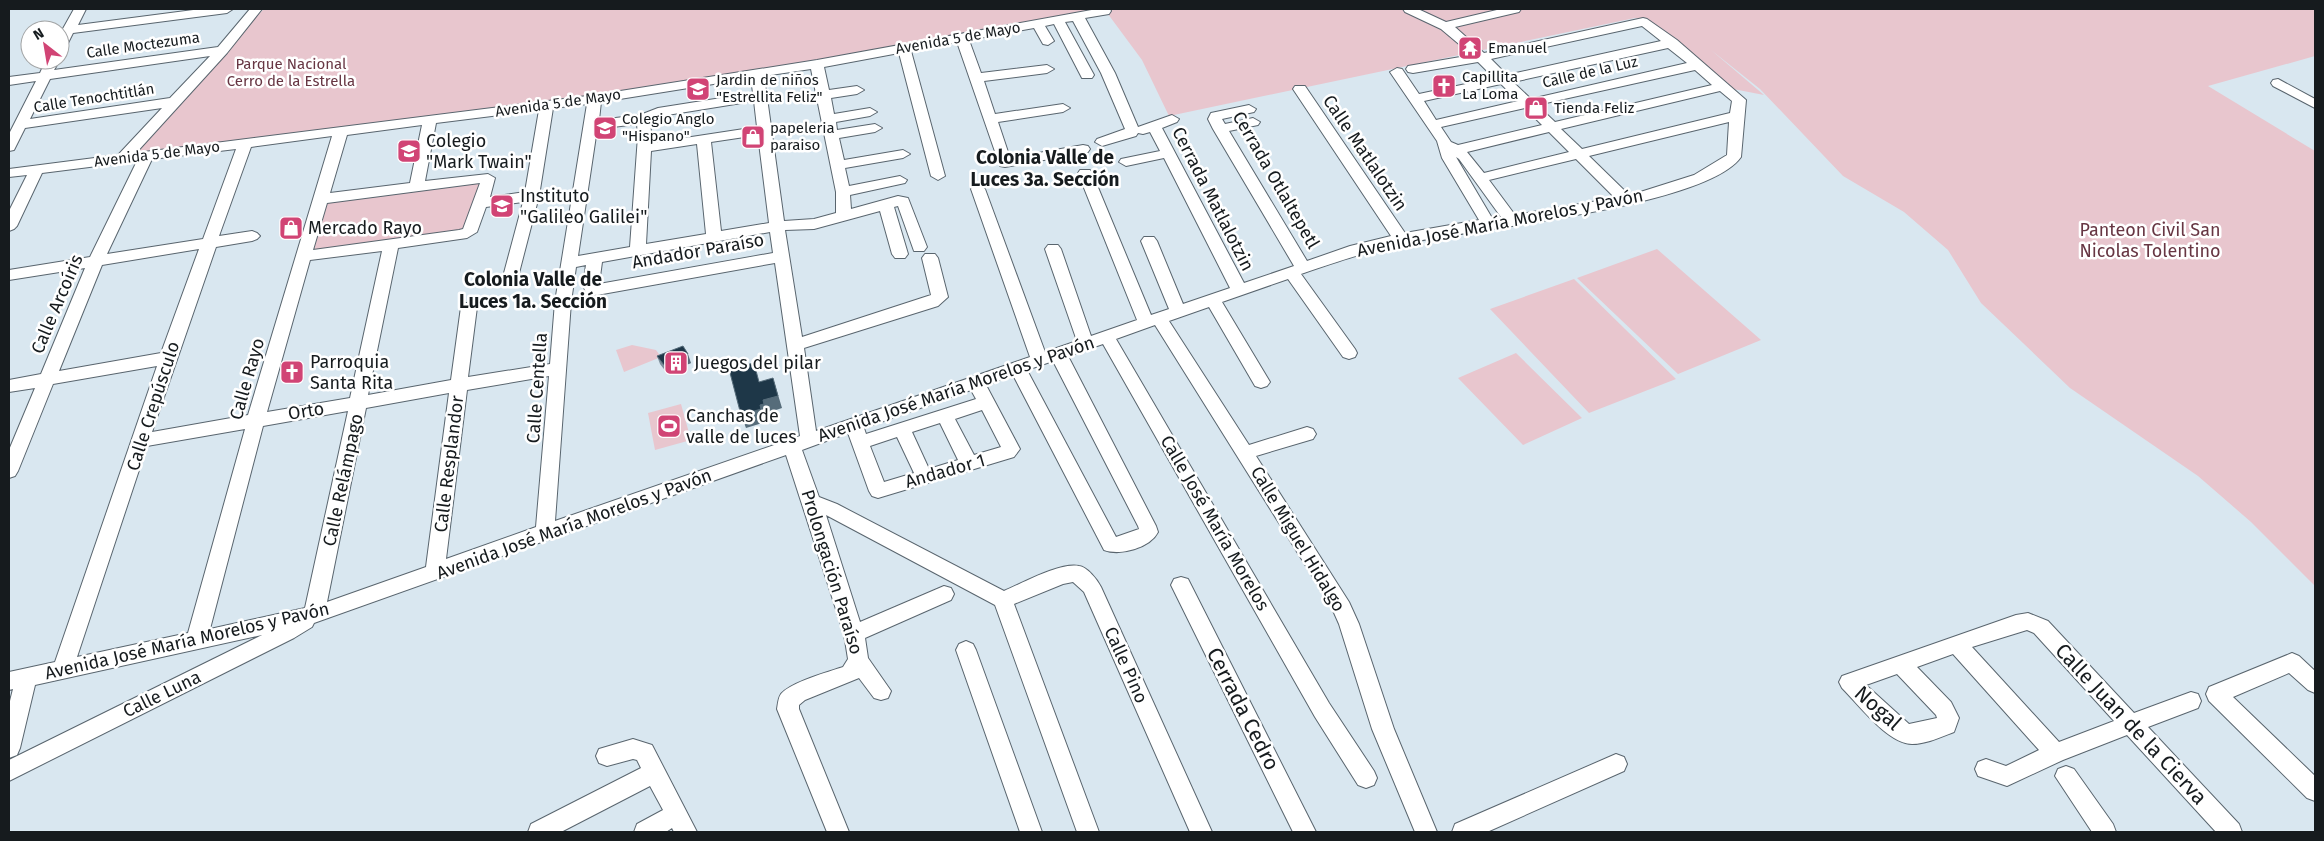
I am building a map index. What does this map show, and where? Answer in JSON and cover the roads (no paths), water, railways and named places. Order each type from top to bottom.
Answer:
[{"type":"street","points":[[70,26],[80,9]]},
{"type":"street","points":[[70,30],[227,9]]},
{"type":"street","points":[[123,158],[222,50],[256,9]]},
{"type":"street","points":[[1409,9],[1445,26],[1482,57],[1626,201]]},
{"type":"street","points":[[1445,26],[1516,9]]},
{"type":"street","name":"Avenida 5 de Mayo","points":[[9,173],[340,133],[595,99],[818,64],[904,48],[963,41],[1105,11]]},
{"type":"street","points":[[1077,16],[1108,73],[1132,129],[1131,133],[1102,142]]},
{"type":"street","points":[[1058,20],[1087,75]]},
{"type":"street","points":[[1413,69],[1482,57],[1643,22],[1672,43],[1723,86]]},
{"type":"street","points":[[1038,24],[1048,41]]},
{"type":"street","points":[[1013,36],[963,41],[1005,163],[1083,149]]},
{"type":"street","points":[[1415,98],[1672,43]]},
{"type":"street","points":[[904,48],[938,176]]},
{"type":"street","name":"Calle Moctezuma","points":[[9,81],[222,50]]},
{"type":"street","points":[[818,64],[843,192],[844,215]]},
{"type":"street","name":"Calle de la Luz","points":[[1432,125],[1698,65]]},
{"type":"street","points":[[976,78],[1047,69]]},
{"type":"street","points":[[9,147],[48,70]]},
{"type":"street","points":[[1397,72],[1449,148],[1464,156],[1512,221]]},
{"type":"street","points":[[757,73],[777,226],[809,440]]},
{"type":"street","points":[[2278,82],[2315,104]]},
{"type":"street","points":[[1449,148],[1552,129],[1723,86]]},
{"type":"street","name":"Avenida José María Morelos y Pavón","points":[[18,679],[197,638],[314,615],[545,532],[1018,369],[1354,250],[1400,238],[1489,225],[1626,201],[1686,182],[1724,165],[1734,157],[1736,116],[1740,100],[1723,86]]},
{"type":"street","name":"Calle Matlalotzin","points":[[1300,89],[1400,238]]},
{"type":"street","points":[[824,95],[857,90]]},
{"type":"street","points":[[592,125],[643,119],[658,112],[759,96]]},
{"type":"street","name":"Calle Centella","points":[[545,532],[563,302],[595,99]]},
{"type":"street","name":"Calle Tenochtitlán","points":[[20,125],[173,102]]},
{"type":"street","points":[[512,273],[532,196],[547,105]]},
{"type":"street","points":[[991,119],[1063,108]]},
{"type":"street","points":[[829,119],[870,112]]},
{"type":"street","name":"Cerrada Otlaltepetl","points":[[1251,115],[1216,116],[1215,119],[1297,269],[1349,353]]},
{"type":"street","points":[[1480,178],[1579,156],[1736,116]]},
{"type":"street","points":[[638,250],[644,142],[643,119]]},
{"type":"street","name":"Cerrada Matlalotzin","points":[[1172,119],[1147,129],[1169,153],[1239,290]]},
{"type":"street","points":[[417,186],[430,121]]},
{"type":"street","points":[[644,142],[704,139],[764,124]]},
{"type":"street","points":[[644,142],[764,124]]},
{"type":"street","points":[[832,135],[874,128]]},
{"type":"street","name":"Calle Rayo","points":[[197,638],[256,419],[340,133]]},
{"type":"street","points":[[704,139],[714,237]]},
{"type":"street","name":"Calle Crepúsculo","points":[[63,668],[142,440],[168,358],[245,144]]},
{"type":"street","points":[[1449,148],[1449,158],[1489,225]]},
{"type":"street","points":[[1126,162],[1169,153]]},
{"type":"street","points":[[838,165],[903,154]]},
{"type":"street","name":"Calle Arcoíris","points":[[9,471],[96,261],[147,155]]},
{"type":"street","points":[[9,226],[37,169]]},
{"type":"street","name":"Calle Miguel Hidalgo","points":[[1085,173],[1153,320],[1244,453],[1339,602],[1349,624],[1383,729],[1426,832]]},
{"type":"street","points":[[303,256],[462,235],[469,232],[482,203],[488,178],[322,199]]},
{"type":"street","points":[[843,192],[900,180]]},
{"type":"street","points":[[978,189],[1040,361]]},
{"type":"street","points":[[482,203],[532,196]]},
{"type":"street","points":[[570,263],[777,226],[814,224],[903,201],[925,252],[940,298],[795,345]]},
{"type":"street","points":[[886,204],[900,254]]},
{"type":"street","points":[[9,275],[252,236]]},
{"type":"street","points":[[1149,242],[1178,311]]},
{"type":"street","name":"Calle Relámpago","points":[[314,615],[360,402],[391,244]]},
{"type":"street","points":[[1053,249],[1087,344]]},
{"type":"street","name":"Andador Paraíso","points":[[595,259],[592,290],[782,257]]},
{"type":"street","points":[[1212,299],[1261,382]]},
{"type":"street","name":"Calle Resplandor","points":[[435,573],[469,307]]},
{"type":"street","name":"Calle José María Morelos","points":[[1107,337],[1322,710],[1366,778]]},
{"type":"street","points":[[1018,369],[1111,545],[1118,545],[1144,536],[1149,532],[1147,526],[1058,354]]},
{"type":"street","points":[[9,386],[168,358]]},
{"type":"street","name":"Orto","points":[[142,440],[558,368]]},
{"type":"street","points":[[854,425],[861,442],[986,402],[976,383]]},
{"type":"street","name":"Andador 1","points":[[861,442],[878,490],[1008,452],[1010,449],[986,402]]},
{"type":"street","points":[[945,415],[969,464]]},
{"type":"street","points":[[902,430],[924,476]]},
{"type":"street","points":[[1244,453],[1307,434]]},
{"type":"street","name":"Prolongación Paraíso","points":[[792,447],[812,502],[854,634],[858,661],[881,691]]},
{"type":"street","points":[[812,502],[830,508],[1003,600],[1088,832]]},
{"type":"street","name":"Calle Pino","points":[[1003,600],[1061,576],[1077,573],[1084,578],[1091,587],[1201,832]]},
{"type":"street","name":"Cerrada Cedro","points":[[1181,586],[1305,832]]},
{"type":"street","points":[[854,634],[944,594]]},
{"type":"street","name":"Calle Luna","points":[[9,770],[287,632],[314,615]]},
{"type":"street","name":"Calle Juan de la Cierva","points":[[1957,645],[2016,622],[2028,621],[2041,627],[2232,832]]},
{"type":"street","points":[[1901,664],[1957,645],[2055,753]]},
{"type":"street","points":[[966,650],[1030,832]]},
{"type":"street","points":[[838,832],[788,709],[789,700],[798,693],[850,673],[858,661]]},
{"type":"street","points":[[2315,684],[2292,662],[2216,694],[2315,791]]},
{"type":"street","name":"Nogal","points":[[1901,664],[1944,709],[1948,718],[1946,725],[1917,734],[1906,734],[1891,723],[1849,682],[1901,664]]},
{"type":"street","points":[[9,748],[18,679]]},
{"type":"street","points":[[1986,769],[2007,776],[2055,753],[2191,701]]},
{"type":"street","points":[[607,756],[633,749],[644,752],[681,823],[645,832]]},
{"type":"street","points":[[1476,830],[1616,764]]},
{"type":"street","points":[[539,832],[654,773]]},
{"type":"street","points":[[2066,776],[2105,832]]},
{"type":"place","name":"Emanuel","points":[[1470,48]]},
{"type":"place","name":"Capillita La Loma","points":[[1444,86]]},
{"type":"place","name":"Jardin de niños \"Estrellita Feliz\"","points":[[698,89]]},
{"type":"place","name":"Tienda Feliz","points":[[1536,108]]},
{"type":"place","name":"Colegio Anglo \"Hispano\"","points":[[605,128]]},
{"type":"place","name":"papeleria paraiso","points":[[753,137]]},
{"type":"place","name":"Colegio \"Mark Twain\"","points":[[409,151]]},
{"type":"place","name":"Instituto \"Galileo Galilei\"","points":[[502,206]]},
{"type":"place","name":"Mercado Rayo","points":[[291,228]]},
{"type":"place","name":"Juegos del pilar","points":[[676,363]]},
{"type":"place","name":"Parroquia Santa Rita","points":[[292,372]]},
{"type":"place","name":"Canchas de valle de luces","points":[[669,426]]},
{"type":"district","name":"Colonia Valle de Luces 3a. Sección","points":[[1045,168]]},
{"type":"district","name":"Colonia Valle de Luces 1a. Sección","points":[[533,290]]},
{"type":"park label","name":"Parque Nacional Cerro de la Estrella","points":[[291,72]]},
{"type":"park label","name":"Panteon Civil San Nicolas Tolentino","points":[[2150,240]]}]
